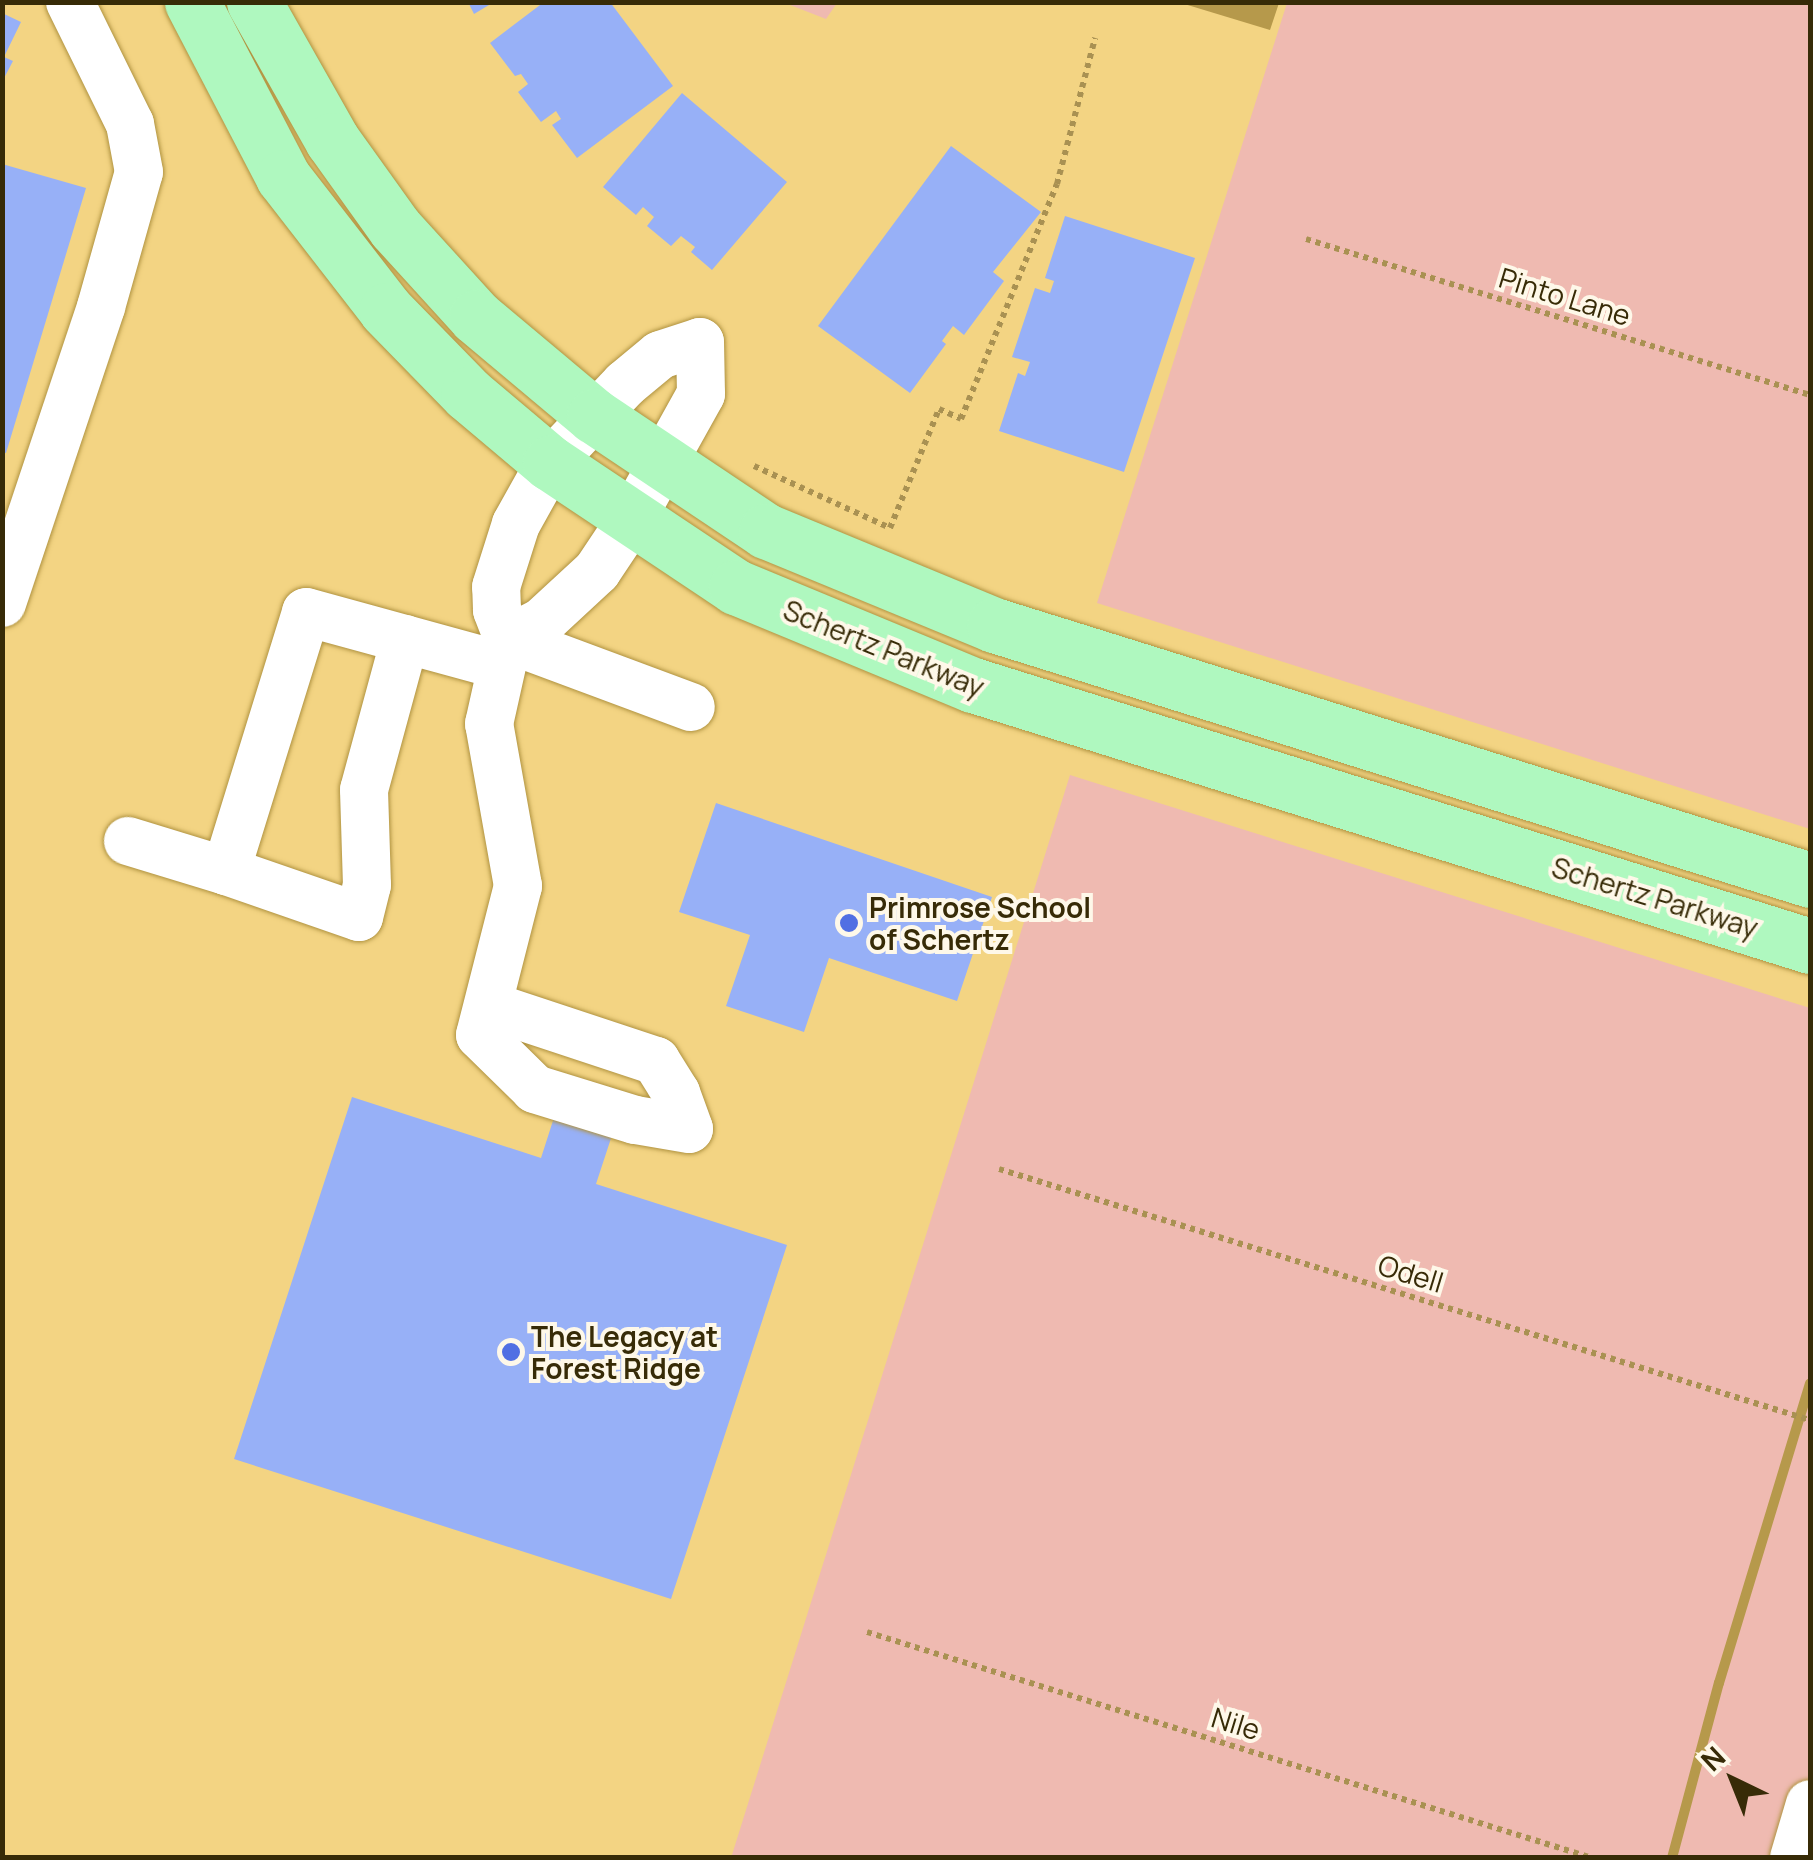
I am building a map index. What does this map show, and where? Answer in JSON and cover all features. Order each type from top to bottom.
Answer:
[{"type":"main road","name":"Schertz Parkway","points":[[192,2],[284,177],[386,310],[468,394],[550,462],[736,587],[973,684],[1810,946]]},
{"type":"main road","points":[[254,2],[332,140],[396,228],[476,318],[594,416],[663,466],[766,531],[994,625],[1810,880]]},
{"type":"street","points":[[5,592],[101,307],[139,172],[130,124],[70,2]]},
{"type":"street","points":[[485,1020],[656,1061],[676,1093],[689,1129],[634,1120],[534,1089],[485,1020],[518,886],[489,724],[504,652],[496,587],[516,524],[550,462],[660,355],[700,342],[700,394],[631,520],[597,571],[504,652]]},
{"type":"street","points":[[226,870],[306,612],[405,639],[504,652],[691,707]]},
{"type":"street","points":[[128,841],[226,870],[359,917],[368,885],[364,790],[405,639]]},
{"type":"street","points":[[1794,1858],[1810,1804]]},
{"type":"path","points":[[751,465],[890,528],[939,410],[960,420],[1057,184],[1095,38]]},
{"type":"path","name":"Pinto Lane","points":[[1306,239],[1810,395]]},
{"type":"path","name":"Odell","points":[[999,1169],[1810,1420]]},
{"type":"path","name":"Nile","points":[[867,1632],[1592,1858]]},
{"type":"shaded area","points":[[837,2],[826,19],[785,3]]},
{"type":"shaded area","points":[[1181,3],[1279,3],[1270,30]]},
{"type":"shaded area","points":[[1287,3],[1810,3],[1810,829],[1097,603]]},
{"type":"shaded area","points":[[1070,775],[1810,1008],[1810,1857],[731,1858]]},
{"type":"building","points":[[468,2],[494,2],[474,14]]},
{"type":"building","points":[[544,2],[610,2],[673,86],[577,158],[552,125],[561,119],[556,111],[541,122],[518,92],[528,84],[521,74],[515,76],[490,43]]},
{"type":"building","points":[[2,13],[21,22],[4,57],[13,61],[2,82]]},
{"type":"building","points":[[682,93],[787,182],[712,270],[691,252],[695,247],[681,236],[671,246],[647,226],[654,217],[643,207],[636,215],[603,187]]},
{"type":"building","points":[[951,146],[1041,212],[993,272],[1004,281],[964,335],[953,326],[942,341],[946,344],[910,393],[818,326]]},
{"type":"building","points":[[2,164],[86,188],[6,453],[2,452]]},
{"type":"building","points":[[1065,216],[1195,258],[1124,472],[999,431],[1018,373],[1025,376],[1030,362],[1012,357],[1035,288],[1050,293],[1054,281],[1045,278]]},
{"type":"building","name":"Primrose School of Schertz","points":[[716,803],[992,897],[957,1001],[829,958],[804,1032],[726,1006],[750,935],[679,912]]},
{"type":"building","name":"The Legacy at Forest Ridge","points":[[352,1097],[541,1158],[559,1102],[617,1120],[596,1184],[787,1245],[671,1599],[234,1459]]},
{"type":"waterway","points":[[1672,1858],[1719,1683],[1810,1384]]},
{"type":"place","name":"Primrose School of Schertz","points":[[849,923]]},
{"type":"place","name":"The Legacy at Forest Ridge","points":[[511,1352]]}]
